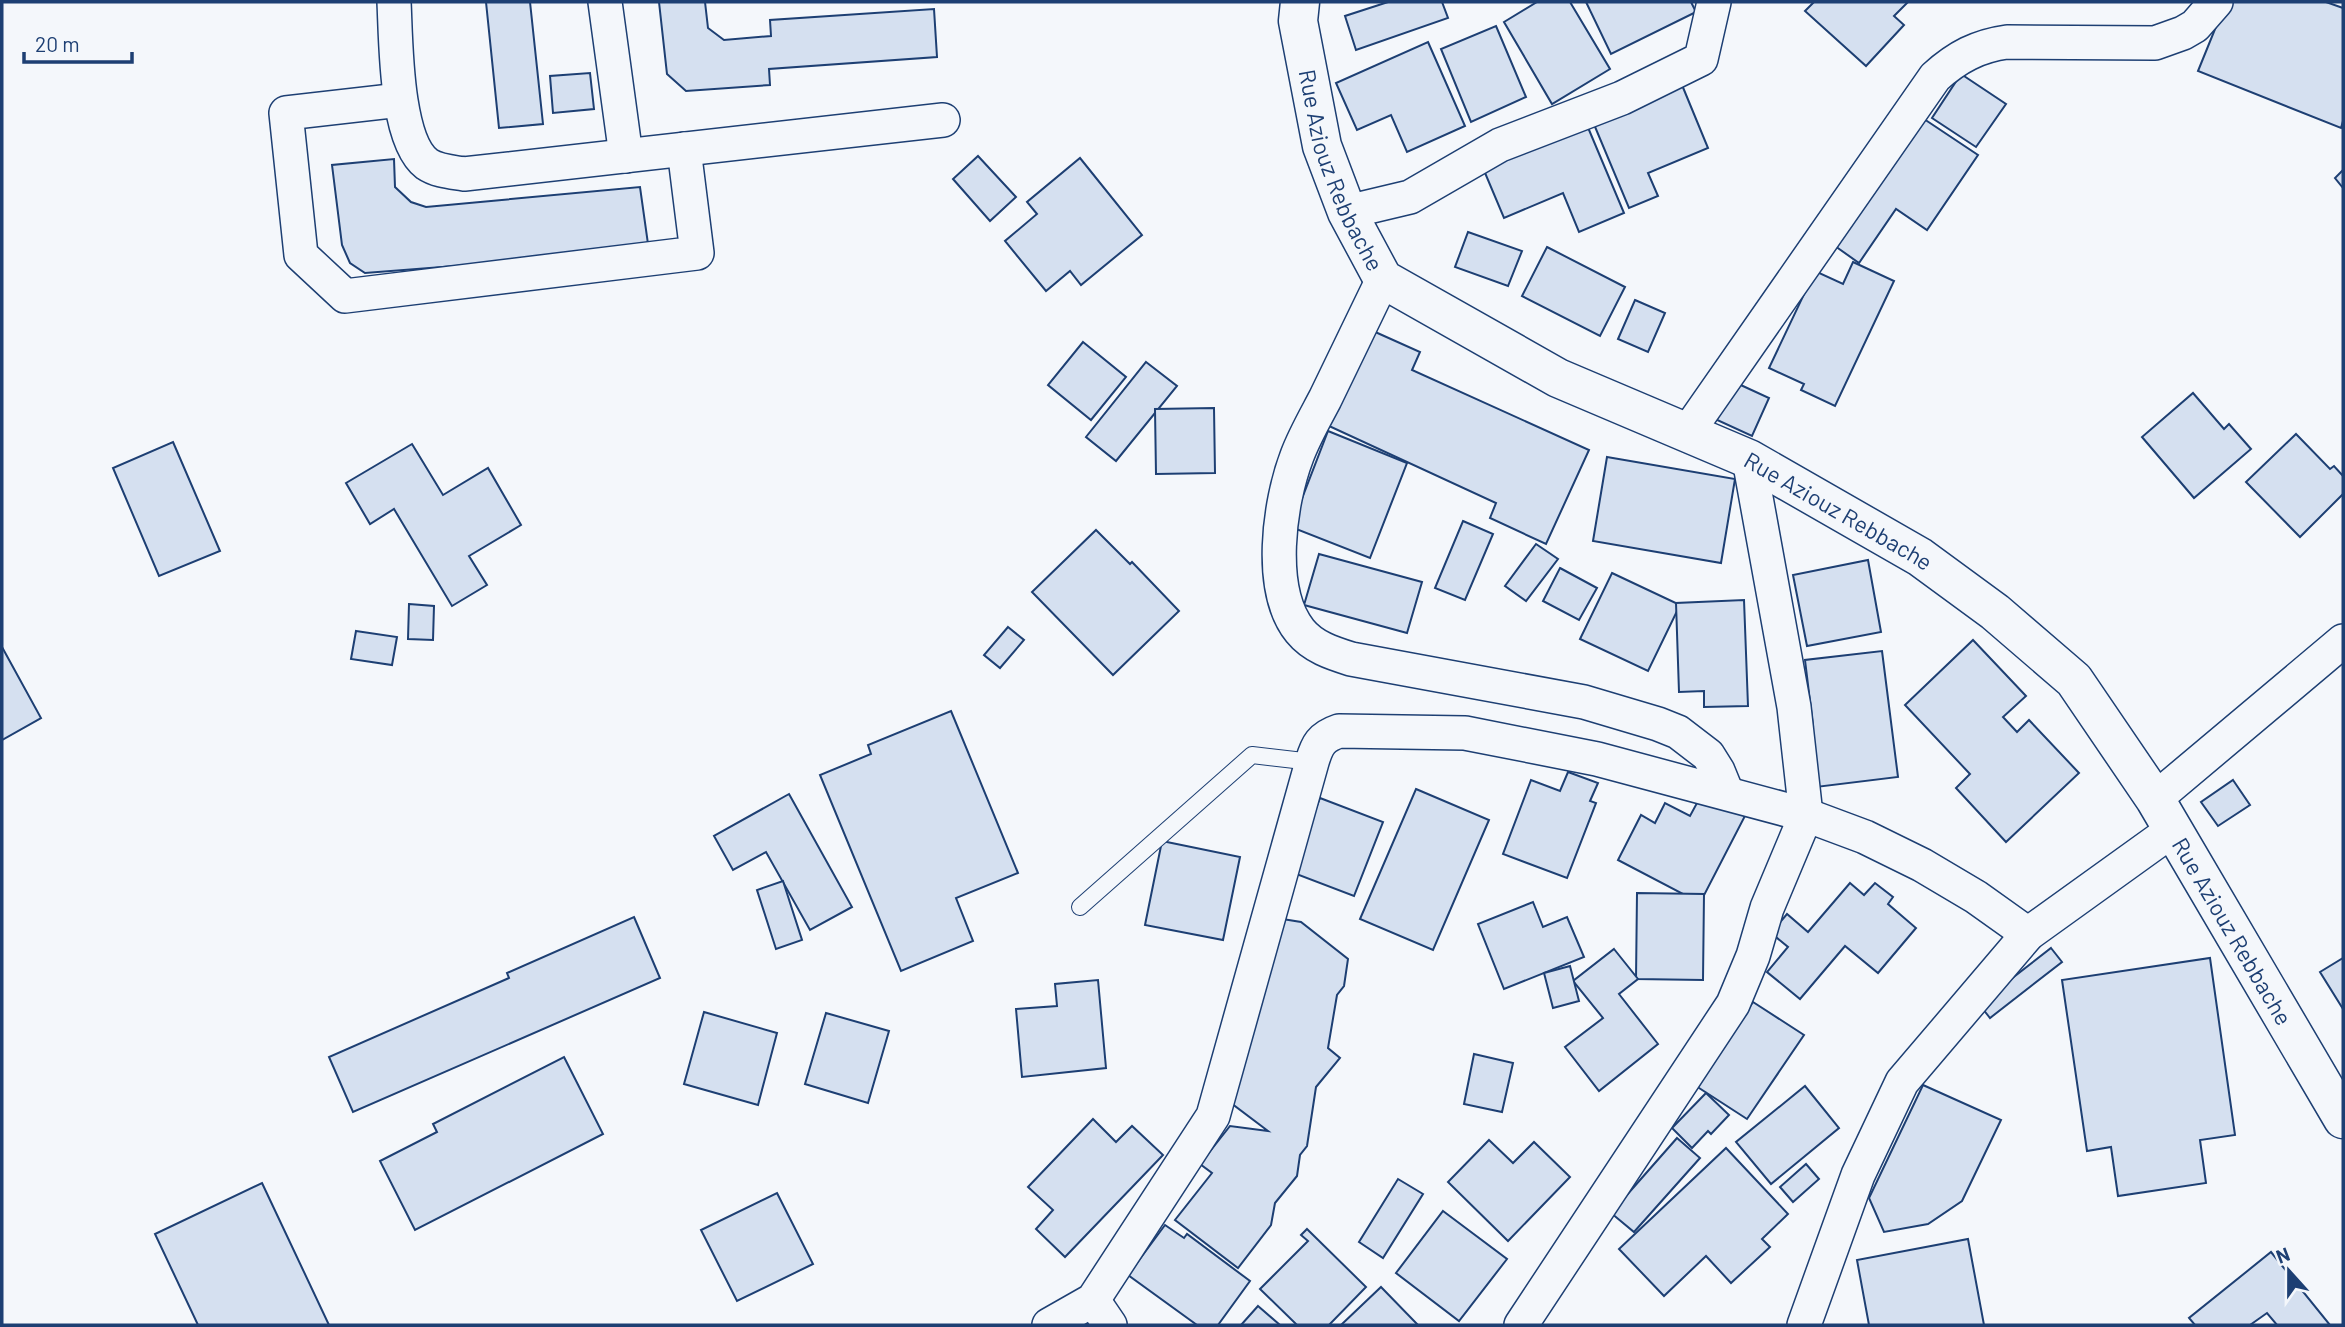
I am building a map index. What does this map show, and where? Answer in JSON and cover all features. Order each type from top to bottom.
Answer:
[{"type":"street","points":[[394,2],[401,100],[411,141],[417,153],[428,164],[446,171],[464,174],[943,120]]},
{"type":"street","points":[[605,2],[626,156]]},
{"type":"street","name":"Rue Aziouz Rebbache","points":[[1300,2],[1298,21],[1322,146],[1347,212],[1383,279],[1558,378],[1749,459],[1920,557],[1995,612],[2074,680],[2165,814],[2343,1119]]},
{"type":"street","points":[[1347,212],[1410,197],[1500,145],[1622,97],[1701,59],[1714,2]]},
{"type":"street","points":[[1688,433],[1935,77],[1950,63],[1967,52],[2007,42],[2155,43],[2195,26],[2216,2]]},
{"type":"street","points":[[401,100],[286,113],[301,255],[345,296],[697,253],[684,149]]},
{"type":"street","points":[[1383,279],[1296,457],[1282,508],[1280,556],[1283,600],[1290,617],[1302,633],[1332,654],[1584,702],[1678,732],[1707,755],[1718,771],[1727,793]]},
{"type":"street","points":[[1521,1325],[1733,1004],[1767,908],[1806,815],[1794,707],[1749,459]]},
{"type":"street","points":[[1804,1325],[1858,1175],[1902,1082],[2028,934],[2165,814],[2343,641]]},
{"type":"street","points":[[1049,1325],[1101,1312],[1213,1116],[1312,762],[1318,743],[1327,735],[1339,731],[1465,733],[1597,758],[1806,815],[1865,837],[1922,865],[1976,897],[2028,934]]},
{"type":"lane","points":[[1080,907],[1252,755],[1312,762]]},
{"type":"building","points":[[486,2],[530,2],[543,124],[499,128]]},
{"type":"building","points":[[659,2],[705,2],[708,28],[724,40],[771,36],[770,20],[934,9],[937,57],[769,69],[770,85],[686,91],[667,74]]},
{"type":"building","points":[[1388,2],[1442,2],[1448,18],[1356,50],[1345,16]]},
{"type":"building","points":[[1537,2],[1570,2],[1610,69],[1552,104],[1504,22]]},
{"type":"building","points":[[1586,2],[1691,2],[1696,12],[1611,54]]},
{"type":"building","points":[[1814,2],[1908,2],[1894,16],[1904,25],[1866,66],[1805,11]]},
{"type":"building","points":[[2226,2],[2326,2],[2343,8],[2341,128],[2198,71]]},
{"type":"building","points":[[1496,26],[1526,97],[1471,122],[1441,49]]},
{"type":"building","points":[[1428,42],[1465,126],[1407,152],[1391,115],[1357,130],[1336,83]]},
{"type":"building","points":[[590,73],[594,109],[553,113],[550,76]]},
{"type":"building","points":[[1961,74],[2006,104],[1976,147],[1932,118]]},
{"type":"building","points":[[1682,85],[1708,148],[1648,173],[1658,196],[1629,208],[1593,122]]},
{"type":"building","points":[[1921,117],[1978,155],[1927,230],[1896,209],[1859,263],[1835,246]]},
{"type":"building","points":[[1584,118],[1624,213],[1579,232],[1563,193],[1504,218],[1480,161]]},
{"type":"building","points":[[978,156],[1016,197],[990,221],[953,179]]},
{"type":"building","points":[[1080,158],[1142,235],[1081,285],[1070,271],[1046,291],[1005,241],[1037,214],[1027,202]]},
{"type":"building","points":[[394,159],[395,187],[411,202],[426,207],[640,187],[649,251],[365,273],[350,263],[342,245],[332,165]]},
{"type":"building","points":[[2343,170],[2343,188],[2335,178]]},
{"type":"building","points":[[1468,232],[1522,251],[1508,286],[1455,267]]},
{"type":"building","points":[[1547,247],[1625,287],[1600,336],[1522,296]]},
{"type":"building","points":[[1853,262],[1894,281],[1835,406],[1801,390],[1804,384],[1769,368],[1815,271],[1843,284]]},
{"type":"building","points":[[1635,300],[1665,313],[1648,352],[1618,339]]},
{"type":"building","points":[[1373,331],[1420,352],[1412,370],[1589,450],[1546,544],[1490,518],[1496,503],[1329,426]]},
{"type":"building","points":[[1083,342],[1126,377],[1091,420],[1048,385]]},
{"type":"building","points":[[1146,362],[1177,386],[1116,461],[1086,437]]},
{"type":"building","points":[[1732,381],[1769,398],[1752,436],[1715,419]]},
{"type":"building","points":[[2193,393],[2224,429],[2229,424],[2251,449],[2194,498],[2142,437]]},
{"type":"building","points":[[1214,408],[1215,473],[1156,474],[1155,409]]},
{"type":"building","points":[[1328,431],[1407,463],[1370,558],[1291,527]]},
{"type":"building","points":[[2296,434],[2330,469],[2334,466],[2343,476],[2343,494],[2300,537],[2246,482]]},
{"type":"building","points":[[173,442],[220,551],[159,576],[113,468]]},
{"type":"building","points":[[412,444],[443,495],[488,468],[521,525],[469,556],[487,585],[452,606],[394,509],[370,524],[346,483]]},
{"type":"building","points":[[1607,457],[1735,479],[1721,563],[1593,541]]},
{"type":"building","points":[[1463,521],[1493,534],[1465,600],[1435,588]]},
{"type":"building","points":[[1096,530],[1130,564],[1132,562],[1179,611],[1113,675],[1032,592]]},
{"type":"building","points":[[1536,544],[1558,559],[1526,601],[1505,586]]},
{"type":"building","points":[[1319,554],[1422,582],[1407,633],[1304,605]]},
{"type":"building","points":[[1868,560],[1881,632],[1807,646],[1793,575]]},
{"type":"building","points":[[1560,568],[1597,588],[1579,620],[1543,601]]},
{"type":"building","points":[[1612,573],[1680,605],[1648,671],[1580,639]]},
{"type":"building","points":[[1744,600],[1748,706],[1704,707],[1704,691],[1679,692],[1676,603]]},
{"type":"building","points":[[409,604],[434,606],[433,640],[408,639]]},
{"type":"building","points":[[1008,627],[1024,640],[1000,668],[984,655]]},
{"type":"building","points":[[356,631],[397,637],[392,665],[351,659]]},
{"type":"building","points":[[1973,640],[2026,696],[2003,717],[2017,732],[2029,720],[2079,773],[2006,842],[1956,788],[1970,774],[1905,705]]},
{"type":"building","points":[[2,647],[41,718],[2,740]]},
{"type":"building","points":[[1882,651],[1898,777],[1808,788],[1801,727],[1813,726],[1805,660]]},
{"type":"building","points":[[951,711],[1018,873],[956,898],[973,941],[901,971],[820,775],[871,754],[868,745]]},
{"type":"building","points":[[1568,772],[1598,783],[1590,801],[1596,803],[1567,878],[1503,854],[1531,780],[1560,791]]},
{"type":"building","points":[[2233,780],[2250,805],[2218,826],[2201,802]]},
{"type":"building","points":[[1416,789],[1489,820],[1433,950],[1360,919]]},
{"type":"building","points":[[1704,790],[1747,812],[1700,903],[1618,860],[1641,815],[1655,823],[1665,803],[1690,816]]},
{"type":"building","points":[[789,794],[852,907],[810,930],[766,852],[733,870],[714,836]]},
{"type":"building","points":[[1320,798],[1383,822],[1354,896],[1291,872]]},
{"type":"building","points":[[1162,841],[1240,857],[1223,940],[1145,925]]},
{"type":"building","points":[[783,881],[802,940],[776,949],[757,890]]},
{"type":"building","points":[[1850,883],[1864,895],[1875,883],[1893,897],[1888,904],[1916,928],[1878,973],[1845,946],[1800,999],[1767,972],[1788,947],[1771,933],[1787,914],[1808,932]]},
{"type":"building","points":[[1637,893],[1704,894],[1703,980],[1636,979]]},
{"type":"building","points":[[1533,902],[1543,927],[1567,917],[1584,957],[1504,989],[1478,924]]},
{"type":"building","points":[[634,917],[660,978],[353,1112],[329,1057],[509,978],[507,973]]},
{"type":"building","points":[[1270,917],[1301,922],[1348,959],[1344,986],[1337,995],[1328,1048],[1340,1058],[1316,1087],[1307,1146],[1300,1155],[1297,1176],[1275,1203],[1271,1225],[1238,1268],[1175,1220],[1212,1173],[1200,1164],[1230,1126],[1268,1131],[1231,1103]]},
{"type":"building","points":[[2051,948],[2062,962],[1990,1018],[1979,1004]]},
{"type":"building","points":[[1614,949],[1638,979],[1619,994],[1658,1044],[1599,1091],[1565,1047],[1603,1018],[1573,981]]},
{"type":"building","points":[[2210,958],[2235,1135],[2200,1140],[2206,1183],[2118,1196],[2111,1147],[2087,1151],[2062,980]]},
{"type":"building","points":[[2343,958],[2343,1009],[2320,972]]},
{"type":"building","points":[[1570,966],[1579,1001],[1553,1008],[1544,973]]},
{"type":"building","points":[[1098,980],[1106,1068],[1022,1077],[1016,1009],[1057,1006],[1055,984]]},
{"type":"building","points":[[1753,1002],[1804,1035],[1747,1119],[1696,1086]]},
{"type":"building","points":[[704,1012],[777,1033],[758,1105],[684,1084]]},
{"type":"building","points":[[826,1013],[889,1031],[868,1103],[805,1084]]},
{"type":"building","points":[[1474,1054],[1513,1063],[1502,1112],[1464,1104]]},
{"type":"building","points":[[564,1057],[603,1134],[415,1230],[380,1161],[437,1132],[433,1124]]},
{"type":"building","points":[[1923,1085],[2001,1120],[1962,1201],[1928,1224],[1884,1232],[1869,1198]]},
{"type":"building","points":[[1805,1086],[1839,1128],[1771,1184],[1736,1142]]},
{"type":"building","points":[[1706,1093],[1729,1115],[1711,1134],[1708,1131],[1692,1148],[1672,1128]]},
{"type":"building","points":[[1093,1119],[1116,1142],[1132,1126],[1163,1155],[1065,1257],[1036,1229],[1053,1210],[1028,1187]]},
{"type":"building","points":[[1677,1138],[1700,1158],[1634,1232],[1611,1213]]},
{"type":"building","points":[[1489,1140],[1513,1163],[1534,1142],[1570,1177],[1508,1241],[1448,1182]]},
{"type":"building","points":[[1726,1148],[1788,1214],[1762,1239],[1770,1247],[1731,1283],[1706,1256],[1664,1296],[1619,1249]]},
{"type":"building","points":[[1806,1164],[1819,1179],[1793,1202],[1780,1187]]},
{"type":"building","points":[[1398,1179],[1423,1194],[1383,1258],[1359,1242]]},
{"type":"building","points":[[262,1183],[329,1325],[198,1325],[155,1234]]},
{"type":"building","points":[[777,1193],[813,1264],[737,1301],[701,1230]]},
{"type":"building","points":[[1443,1211],[1507,1259],[1459,1321],[1396,1273]]},
{"type":"building","points":[[1165,1225],[1184,1238],[1187,1234],[1250,1281],[1218,1325],[1197,1325],[1128,1275]]},
{"type":"building","points":[[1307,1229],[1366,1287],[1329,1325],[1297,1325],[1260,1289],[1308,1241],[1301,1235]]},
{"type":"building","points":[[1968,1239],[1984,1325],[1869,1325],[1857,1260]]},
{"type":"building","points":[[2271,1252],[2330,1325],[2277,1325],[2267,1313],[2250,1325],[2195,1325],[2189,1318]]},
{"type":"building","points":[[1381,1287],[1418,1325],[1341,1325]]},
{"type":"building","points":[[1258,1306],[1280,1325],[1241,1325]]}]
